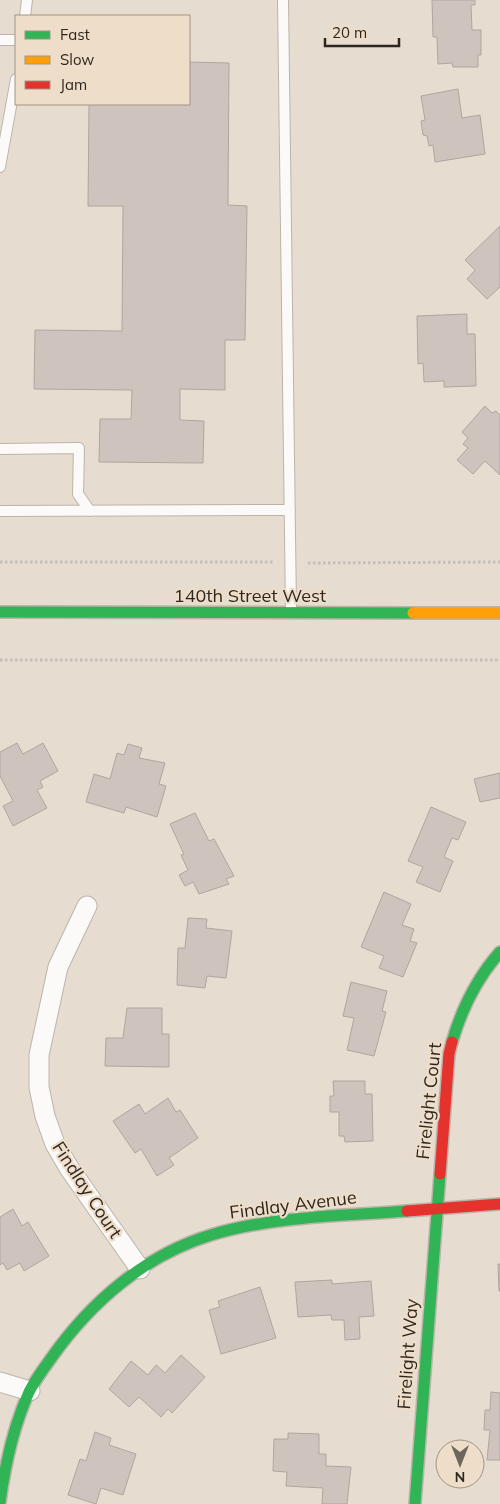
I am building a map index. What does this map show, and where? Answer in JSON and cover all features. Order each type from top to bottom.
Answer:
[{"type":"street","name":"140th Street West","points":[[0,612],[500,613]]},
{"type":"street","name":"Findlay Court","points":[[87,906],[58,967],[39,1055],[39,1087],[45,1116],[55,1144],[69,1168],[140,1269]]},
{"type":"street","name":"Firelight Court","points":[[436,1208],[446,1075],[453,1038],[465,1002],[483,971],[500,952]]},
{"type":"street","name":"Findlay Avenue","points":[[0,1502],[9,1450],[30,1391],[62,1341],[85,1315],[140,1269],[208,1236],[244,1226],[282,1221],[500,1204]]},
{"type":"street","name":"Firelight Way","points":[[415,1504],[436,1208]]},
{"type":"street","points":[[0,1382],[30,1391]]},
{"type":"lane","points":[[25,15],[26,0]]},
{"type":"lane","points":[[283,0],[291,613]]},
{"type":"lane","points":[[0,40],[15,40]]},
{"type":"lane","points":[[0,167],[15,84]]},
{"type":"lane","points":[[0,449],[79,448],[78,494],[90,511]]},
{"type":"lane","points":[[0,512],[290,510]]},
{"type":"path","points":[[0,562],[500,562]]},
{"type":"path","points":[[0,660],[500,660]]},
{"type":"building","points":[[432,0],[475,0],[475,5],[471,5],[472,30],[481,30],[481,55],[478,55],[478,67],[453,67],[452,63],[438,64],[437,37],[433,37]]},
{"type":"building","points":[[190,62],[229,63],[228,205],[247,206],[245,340],[225,340],[225,390],[180,389],[180,420],[204,421],[203,463],[99,462],[100,419],[131,419],[132,390],[34,389],[35,330],[122,331],[123,206],[88,206],[89,105],[190,105]]},
{"type":"building","points":[[458,89],[462,118],[480,115],[485,154],[435,162],[433,145],[429,146],[427,136],[423,135],[421,121],[425,120],[421,96]]},
{"type":"building","points":[[500,226],[500,287],[487,299],[467,279],[475,270],[465,260]]},
{"type":"building","points":[[467,314],[467,334],[475,334],[476,386],[444,387],[444,381],[424,382],[423,363],[418,364],[417,316]]},
{"type":"building","points":[[485,406],[492,413],[496,411],[500,415],[500,475],[485,461],[473,474],[457,460],[468,448],[463,444],[468,438],[462,432]]},
{"type":"building","points":[[17,743],[23,754],[43,743],[58,771],[40,781],[43,787],[37,790],[47,808],[13,826],[3,806],[13,801],[0,776],[0,752]]},
{"type":"building","points":[[128,744],[142,748],[139,758],[165,763],[159,784],[166,786],[157,817],[126,807],[124,813],[86,802],[94,774],[110,779],[117,753],[124,755]]},
{"type":"building","points":[[500,773],[500,798],[480,802],[474,779]]},
{"type":"building","points":[[431,807],[466,822],[458,840],[452,838],[444,857],[453,861],[440,892],[416,882],[423,867],[408,861]]},
{"type":"building","points":[[195,813],[209,841],[214,839],[234,876],[226,879],[229,884],[199,894],[193,882],[185,886],[179,875],[188,870],[181,855],[184,854],[170,824]]},
{"type":"building","points":[[384,892],[411,904],[402,925],[414,929],[410,941],[417,943],[403,977],[379,968],[384,956],[361,947]]},
{"type":"building","points":[[188,918],[207,919],[206,928],[232,931],[226,978],[207,976],[205,988],[177,985],[178,948],[185,948]]},
{"type":"building","points":[[351,982],[387,991],[382,1011],[386,1012],[374,1056],[347,1050],[354,1018],[343,1016]]},
{"type":"building","points":[[127,1008],[162,1008],[162,1034],[169,1034],[169,1067],[105,1066],[106,1038],[123,1038]]},
{"type":"building","points":[[333,1081],[365,1081],[365,1094],[372,1094],[373,1141],[345,1142],[344,1136],[339,1136],[339,1112],[330,1112],[330,1096],[334,1096]]},
{"type":"building","points":[[168,1098],[176,1112],[180,1110],[198,1138],[169,1158],[174,1165],[157,1176],[141,1149],[135,1153],[113,1121],[139,1104],[145,1114]]},
{"type":"building","points":[[13,1209],[22,1226],[28,1222],[49,1256],[24,1271],[20,1263],[7,1270],[3,1263],[0,1265],[0,1217]]},
{"type":"building","points":[[498,1264],[500,1264],[500,1291],[499,1291]]},
{"type":"building","points":[[332,1280],[332,1284],[371,1281],[374,1316],[359,1317],[360,1339],[345,1340],[344,1320],[332,1320],[331,1315],[298,1317],[295,1282]]},
{"type":"building","points":[[260,1287],[276,1338],[221,1354],[209,1310],[220,1307],[218,1301]]},
{"type":"building","points":[[181,1355],[205,1377],[172,1413],[168,1409],[161,1417],[139,1397],[129,1407],[109,1389],[131,1361],[148,1375],[156,1365],[165,1373]]},
{"type":"building","points":[[491,1392],[500,1393],[500,1460],[487,1460],[490,1430],[484,1430],[485,1410],[490,1410]]},
{"type":"building","points":[[95,1432],[111,1438],[109,1445],[136,1454],[123,1495],[101,1488],[96,1504],[68,1495],[80,1459],[86,1461]]},
{"type":"building","points":[[288,1433],[319,1434],[319,1454],[326,1454],[326,1466],[351,1467],[347,1504],[322,1504],[323,1488],[286,1486],[287,1472],[273,1471],[274,1439],[288,1439]]},
{"type":"traffic: fast","points":[[0,612],[413,613]]},
{"type":"traffic: fast","points":[[452,1042],[460,1017],[471,994],[484,972],[500,952]]},
{"type":"traffic: fast","points":[[415,1504],[440,1174]]},
{"type":"traffic: fast","points":[[0,1502],[14,1432],[29,1392],[67,1337],[121,1283],[164,1255],[211,1235],[283,1220],[407,1211]]},
{"type":"traffic: slow","points":[[413,613],[500,613]]},
{"type":"traffic: jam","points":[[440,1174],[449,1054],[452,1042]]},
{"type":"traffic: jam","points":[[407,1211],[500,1204]]}]
